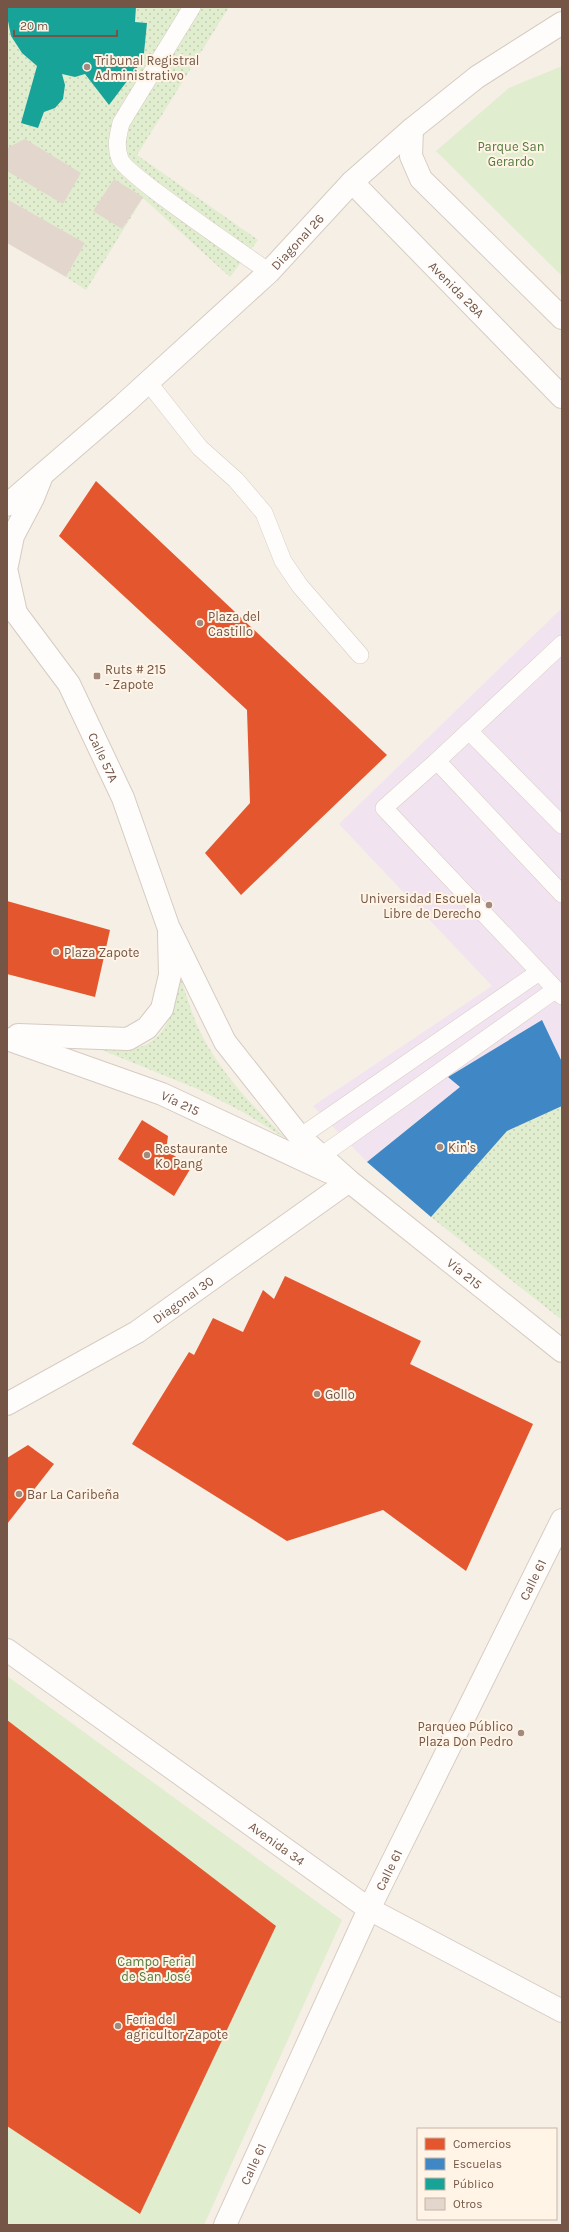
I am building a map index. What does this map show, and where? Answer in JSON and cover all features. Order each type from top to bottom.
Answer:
[{"type":"street","name":"Diagonal 26","points":[[7,505],[148,382],[269,272],[352,182],[476,77],[562,23]]},
{"type":"street","points":[[412,130],[411,156],[421,179],[562,318]]},
{"type":"street","name":"Avenida 28A","points":[[352,182],[562,397]]},
{"type":"street","name":"Diagonal 26","points":[[7,565],[13,536],[34,498],[42,475]]},
{"type":"street","points":[[7,573],[12,609]]},
{"type":"street","name":"Calle 57A","points":[[12,609],[69,684],[123,798],[168,926]]},
{"type":"street","points":[[7,1035],[128,1039],[147,1028],[162,1009],[170,975],[168,926]]},
{"type":"street","name":"Vía 215","points":[[168,926],[225,1042],[300,1137],[349,1181],[562,1351]]},
{"type":"street","name":"Vía 215","points":[[7,1039],[162,1094],[349,1181]]},
{"type":"street","name":"Diagonal 30","points":[[7,1404],[137,1332],[349,1181]]},
{"type":"street","name":"Calle 61","points":[[225,2225],[369,1909],[562,1520]]},
{"type":"street","name":"Avenida 34","points":[[7,1650],[369,1909],[562,2011]]},
{"type":"lane","points":[[192,7],[121,123],[116,144],[120,161],[142,180],[269,272]]},
{"type":"lane","points":[[148,382],[200,448],[236,480],[264,514],[283,561],[300,586],[360,655]]},
{"type":"lane","points":[[321,1156],[559,993],[384,808],[562,644]]},
{"type":"lane","points":[[469,731],[562,825]]},
{"type":"lane","points":[[437,760],[562,894]]},
{"type":"lane","points":[[300,1137],[539,972]]},
{"type":"shaded area","name":"Universidad Escuela Libre de Derecho","points":[[562,608],[562,1106],[507,1131],[460,1087],[367,1162],[313,1106],[492,986],[339,824]]},
{"type":"green space","points":[[7,7],[11,36],[22,53],[37,66],[21,123],[38,128],[44,112],[56,106],[62,98],[64,88],[62,74],[75,77],[85,74],[109,105],[137,68],[144,53],[147,23],[135,22],[136,7],[229,7],[137,155],[258,240],[230,277],[143,198],[86,290],[66,277],[85,243],[7,199]]},
{"type":"green space","name":"Parque San Gerardo","points":[[562,66],[562,276],[436,151],[509,88]]},
{"type":"green space","points":[[177,965],[189,1005],[201,1034],[214,1057],[243,1094],[288,1140],[243,1112],[200,1090],[97,1048],[128,1049],[143,1046],[154,1039],[163,1030],[169,1019],[173,1006],[176,992]]},
{"type":"green space","points":[[562,1106],[562,1320],[431,1217],[507,1131]]},
{"type":"green space","name":"Campo Ferial de San José","points":[[7,1676],[342,1920],[204,2225],[7,2225]]},
{"type":"building: Comercios","name":"Plaza del Castillo","points":[[96,481],[387,755],[241,895],[205,853],[250,803],[247,710],[59,536]]},
{"type":"building: Comercios","name":"Plaza Zapote","points":[[7,901],[110,930],[95,997],[7,974]]},
{"type":"building: Comercios","name":"Restaurante Ko Pang","points":[[142,1120],[168,1136],[166,1151],[192,1166],[174,1196],[118,1159]]},
{"type":"building: Comercios","name":"Gollo","points":[[285,1276],[421,1341],[410,1364],[533,1424],[466,1571],[383,1510],[287,1541],[132,1444],[189,1352],[194,1355],[213,1318],[243,1332],[263,1290],[274,1299]]},
{"type":"building: Comercios","name":"Bar La Caribeña","points":[[28,1445],[54,1464],[7,1524],[7,1458]]},
{"type":"building: Comercios","name":"Campo Ferial de San José","points":[[7,1720],[276,1926],[140,2214],[7,2126]]},
{"type":"building: Escuelas","points":[[542,1020],[562,1062],[562,1106],[507,1131],[431,1217],[367,1162],[460,1087],[448,1077]]},
{"type":"building: Público","name":"Tribunal Registral Administrativo","points":[[8,7],[136,7],[135,22],[147,23],[144,53],[137,68],[109,105],[85,74],[75,77],[62,74],[65,85],[63,99],[55,108],[44,112],[38,128],[21,123],[37,66],[22,53],[11,36],[7,16]]},
{"type":"building: Otros","points":[[25,139],[81,173],[63,204],[7,171],[7,148]]},
{"type":"building: Otros","points":[[114,179],[143,197],[122,229],[93,211]]},
{"type":"building: Otros","points":[[7,199],[85,243],[66,277],[7,243]]},
{"type":"place","name":"Tribunal Registral Administrativo","points":[[87,67]]},
{"type":"place","name":"Plaza del Castillo","points":[[200,623]]},
{"type":"place","name":"Ruts # 215 - Zapote","points":[[97,676]]},
{"type":"place","name":"Universidad Escuela Libre de Derecho","points":[[489,905]]},
{"type":"place","name":"Plaza Zapote","points":[[56,952]]},
{"type":"place","name":"Kin's","points":[[440,1147]]},
{"type":"place","name":"Restaurante Ko Pang","points":[[147,1155]]},
{"type":"place","name":"Gollo","points":[[317,1394]]},
{"type":"place","name":"Bar La Caribeña","points":[[19,1494]]},
{"type":"place","name":"Parqueo Público Plaza Don Pedro","points":[[521,1733]]},
{"type":"place","name":"Feria del agricultor Zapote","points":[[118,2026]]}]
